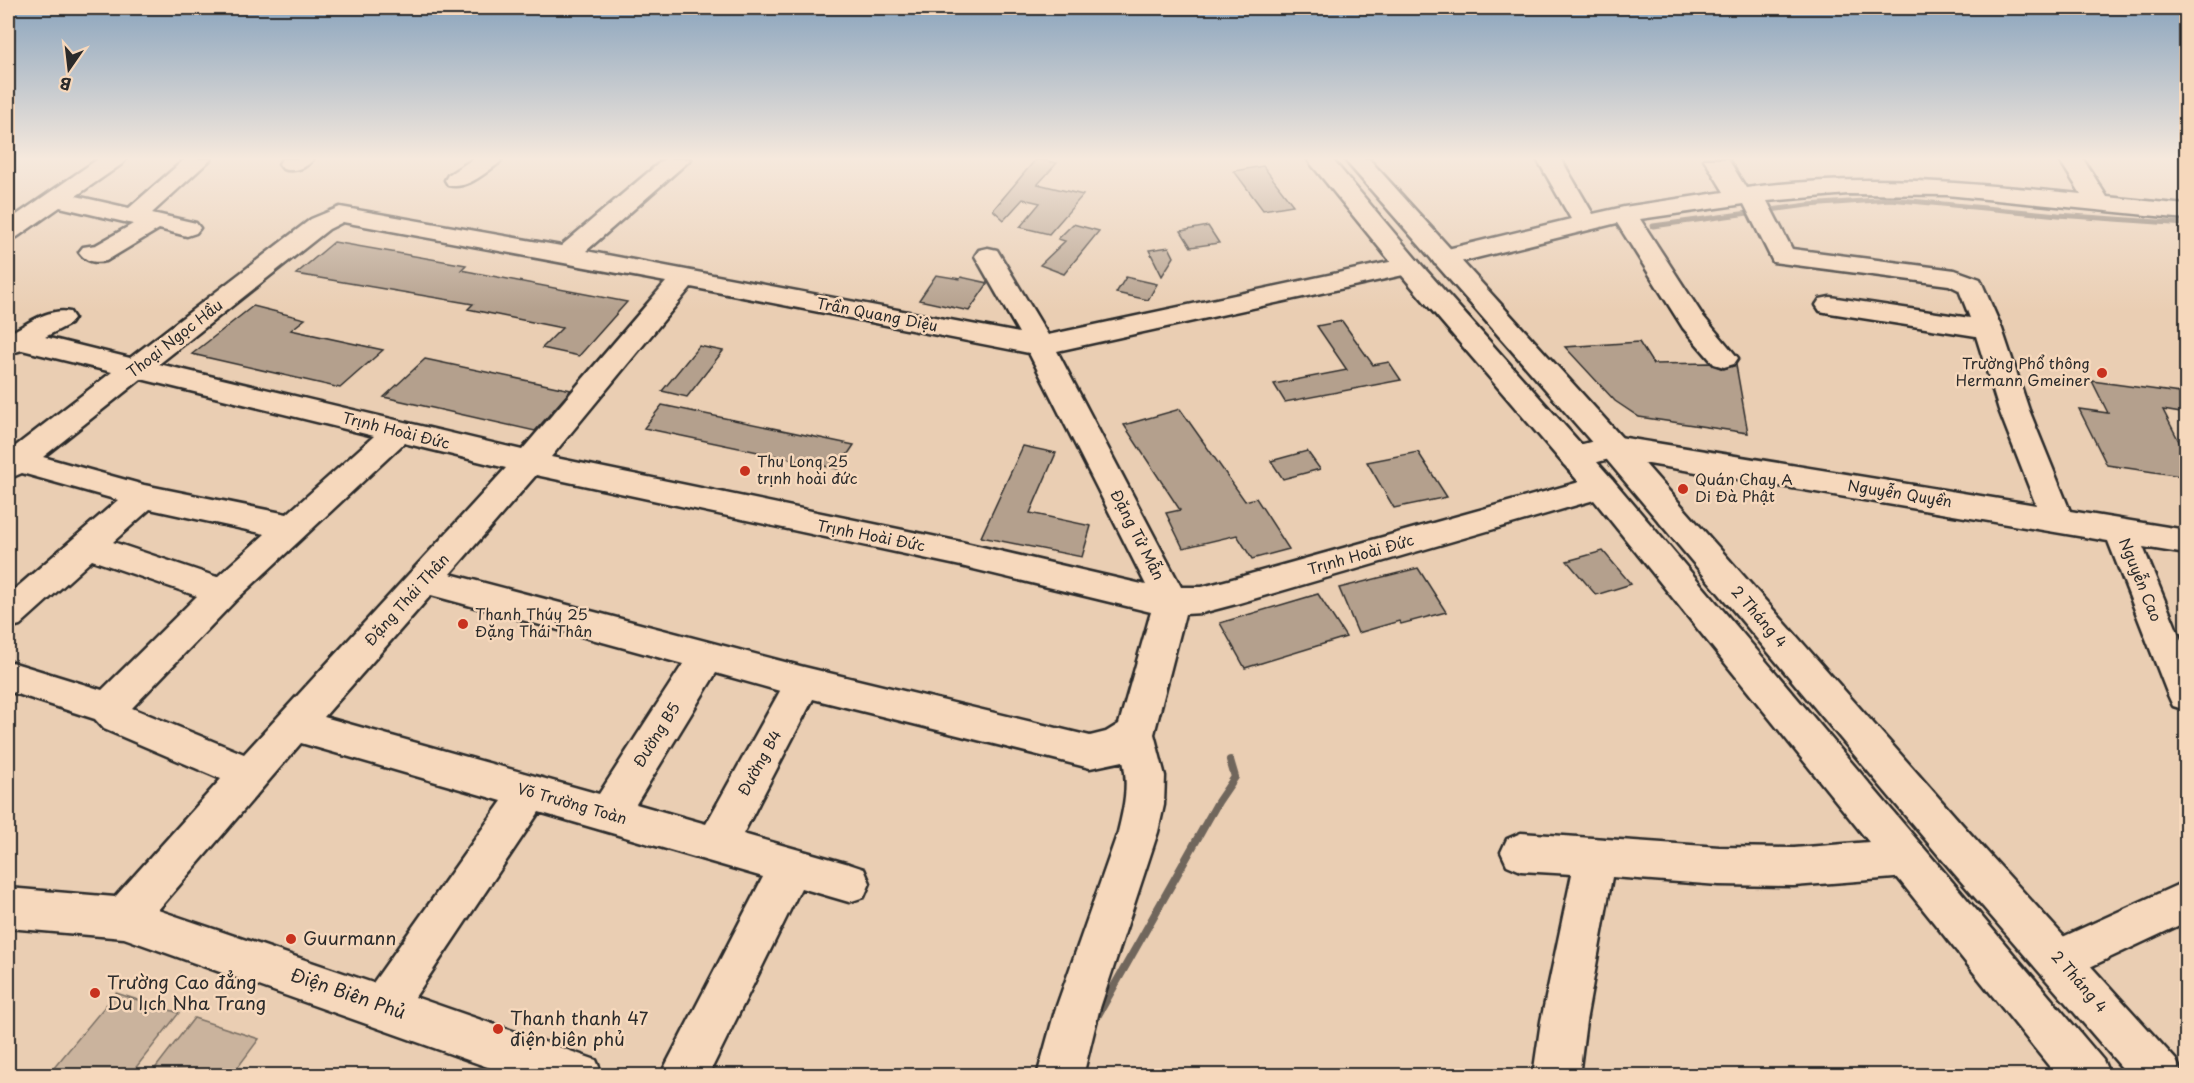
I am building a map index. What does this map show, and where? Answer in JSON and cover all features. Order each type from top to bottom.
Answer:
[{"type":"street","points":[[8,232],[40,210]]},
{"type":"street","points":[[102,210],[187,228]]},
{"type":"street","points":[[92,252],[97,255],[145,219],[154,210]]},
{"type":"street","points":[[566,255],[620,210]]},
{"type":"street","name":"2 Tháng 4","points":[[1361,210],[1408,266],[1594,452],[1954,843],[2060,960],[2160,1076]]},
{"type":"street","name":"2 Tháng 4","points":[[1401,210],[1444,258],[1594,452],[1601,487],[2087,1076]]},
{"type":"street","points":[[1578,210],[1585,221]]},
{"type":"street","points":[[1444,258],[1585,221],[1653,210]]},
{"type":"street","points":[[1755,210],[1782,256],[1965,280],[1974,290],[2014,410],[2058,520]]},
{"type":"street","points":[[2160,210],[2187,212]]},
{"type":"street","name":"Trần Quang Diệu","points":[[344,214],[1040,346],[1408,266]]},
{"type":"street","name":"Thoại Ngọc Hầu","points":[[12,464],[320,224],[334,216],[344,214]]},
{"type":"street","points":[[1624,214],[1693,322],[1724,358]]},
{"type":"street","name":"Đặng Tử Mẫn","points":[[988,256],[1040,346],[1171,602]]},
{"type":"street","name":"Đặng Thái Thân","points":[[124,918],[249,774],[529,463],[684,278]]},
{"type":"street","points":[[1830,305],[1988,329]]},
{"type":"street","points":[[14,343],[60,318]]},
{"type":"street","name":"Trịnh Hoài Đức","points":[[14,343],[136,369],[529,463],[961,554],[1136,597],[1171,602],[1202,600],[1236,591],[1601,487]]},
{"type":"street","points":[[108,708],[223,592],[398,431]]},
{"type":"street","name":"Nguyễn Quyền","points":[[1594,452],[2058,520],[2187,542]]},
{"type":"street","points":[[12,464],[144,496],[294,528]]},
{"type":"street","points":[[8,615],[144,496]]},
{"type":"street","name":"Nguyễn Cao","points":[[2120,531],[2187,696]]},
{"type":"street","points":[[87,546],[223,592]]},
{"type":"street","points":[[425,580],[707,657],[1090,752],[1115,747],[1135,734]]},
{"type":"street","points":[[1060,1076],[1077,1011],[1138,832],[1144,805],[1146,776],[1135,734],[1171,602]]},
{"type":"street","name":"Đường B5","points":[[608,814],[707,657]]},
{"type":"street","points":[[8,676],[108,708],[117,718],[249,774]]},
{"type":"street","name":"Đường B4","points":[[716,845],[804,682]]},
{"type":"street","name":"Võ Trường Toàn","points":[[294,725],[849,883]]},
{"type":"street","points":[[383,1006],[530,793]]},
{"type":"street","points":[[1521,852],[1719,866],[1794,867],[1907,858]]},
{"type":"street","points":[[1556,1076],[1595,857]]},
{"type":"street","points":[[683,1076],[791,866]]},
{"type":"street","points":[[2060,960],[2187,902]]},
{"type":"street","name":"Điện Biên Phủ","points":[[8,908],[124,918],[580,1076]]},
{"type":"shaded area","points":[[116,993],[179,1013],[130,1075],[48,1075]]},
{"type":"shaded area","points":[[194,1018],[259,1039],[232,1075],[150,1075]]},
{"type":"building","points":[[993,210],[1013,210],[1004,220]]},
{"type":"building","points":[[1035,210],[1070,210],[1049,234],[1020,227]]},
{"type":"building","points":[[1073,224],[1099,231],[1064,274],[1040,265],[1065,241],[1058,239]]},
{"type":"building","points":[[1208,226],[1219,243],[1191,247],[1181,231]]},
{"type":"building","points":[[334,242],[466,265],[461,270],[627,302],[579,356],[542,348],[562,328],[468,309],[473,304],[296,274]]},
{"type":"building","points":[[1169,247],[1174,257],[1162,276],[1149,250]]},
{"type":"building","points":[[936,275],[960,279],[961,277],[988,283],[969,311],[919,300]]},
{"type":"building","points":[[1126,277],[1157,284],[1148,300],[1116,293]]},
{"type":"building","points":[[253,306],[305,319],[291,330],[383,350],[340,388],[192,354]]},
{"type":"building","points":[[1342,321],[1373,365],[1389,362],[1401,380],[1285,402],[1274,384],[1347,370],[1317,326]]},
{"type":"building","points":[[1639,342],[1653,364],[1710,363],[1723,369],[1736,365],[1748,433],[1639,417],[1615,401],[1565,347]]},
{"type":"building","points":[[699,346],[723,351],[687,397],[662,391]]},
{"type":"building","points":[[425,359],[571,390],[535,431],[384,397]]},
{"type":"building","points":[[2092,381],[2187,394],[2187,414],[2163,410],[2187,457],[2187,477],[2107,465],[2079,409],[2108,413]]},
{"type":"building","points":[[662,405],[854,445],[838,469],[644,428]]},
{"type":"building","points":[[1180,409],[1245,501],[1256,498],[1289,549],[1252,559],[1237,535],[1183,548],[1166,513],[1180,510],[1124,425]]},
{"type":"building","points":[[1023,446],[1056,453],[1030,513],[1091,526],[1082,557],[981,537]]},
{"type":"building","points":[[1307,451],[1320,469],[1283,479],[1271,461]]},
{"type":"building","points":[[1418,452],[1447,497],[1394,508],[1367,462]]},
{"type":"building","points":[[1603,551],[1631,584],[1596,595],[1567,561]]},
{"type":"building","points":[[1418,568],[1446,612],[1401,624],[1399,621],[1358,633],[1339,588]]},
{"type":"building","points":[[1318,594],[1346,637],[1245,668],[1220,623]]},
{"type":"waterway","points":[[1653,226],[1774,210]]},
{"type":"waterway","points":[[2001,210],[2186,224]]},
{"type":"waterway","points":[[1094,1022],[1218,802],[1235,777],[1230,760]]},
{"type":"place","name":"Trường Phổ thông Hermann Gmeiner","points":[[2102,373]]},
{"type":"place","name":"Thu Long 25 trịnh hoài đức","points":[[745,471]]},
{"type":"place","name":"Quán Chay A Di Đà Phật","points":[[1683,489]]},
{"type":"place","name":"Thanh Thúy 25 Đặng Thái Thân","points":[[463,624]]},
{"type":"place","name":"Guurmann","points":[[291,939]]},
{"type":"place","name":"Trường Cao đẳng Du lịch Nha Trang","points":[[95,993]]},
{"type":"place","name":"Thanh thanh 47 điện biên phủ","points":[[498,1029]]}]
